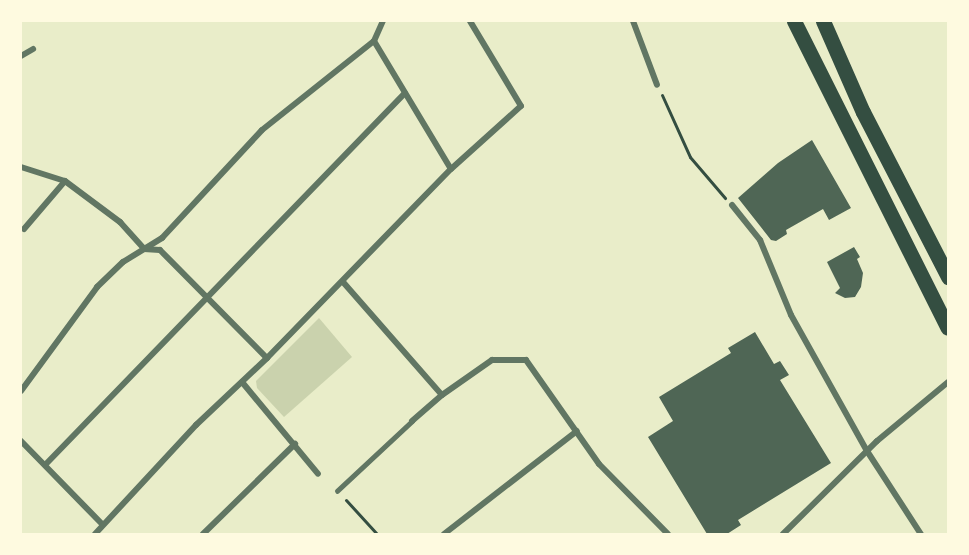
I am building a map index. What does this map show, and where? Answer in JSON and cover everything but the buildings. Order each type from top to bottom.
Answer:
[{"type":"main road","points":[[794,21],[948,328]]},
{"type":"main road","points":[[822,21],[863,112],[948,277]]},
{"type":"street","points":[[21,391],[97,288],[123,262],[162,238],[262,130],[374,41],[383,21]]},
{"type":"street","points":[[94,534],[242,382],[344,282],[451,169],[521,106],[470,21]]},
{"type":"street","points":[[633,21],[657,85]]},
{"type":"street","points":[[374,41],[451,169]]},
{"type":"street","points":[[21,56],[33,49]]},
{"type":"street","points":[[46,464],[205,297],[405,93]]},
{"type":"street","points":[[21,167],[65,181],[120,222],[144,249],[160,250],[267,358]]},
{"type":"street","points":[[24,229],[65,181]]},
{"type":"street","points":[[732,205],[760,240],[791,315],[867,451],[921,534]]},
{"type":"street","points":[[344,282],[442,395]]},
{"type":"street","points":[[412,421],[442,395],[492,360],[526,360],[628,498],[668,534]]},
{"type":"street","points":[[783,534],[867,451],[948,381]]},
{"type":"street","points":[[242,382],[296,444],[318,474]]},
{"type":"street","points":[[444,534],[577,431]]},
{"type":"street","points":[[21,441],[46,464],[102,524]]},
{"type":"street","points":[[203,534],[296,444]]},
{"type":"lane","points":[[338,491],[412,421]]},
{"type":"path","points":[[657,85],[690,157],[732,205]]},
{"type":"path","points":[[338,491],[377,534]]},
{"type":"green space","points":[[319,318],[352,357],[284,417],[257,388],[256,381]]}]
